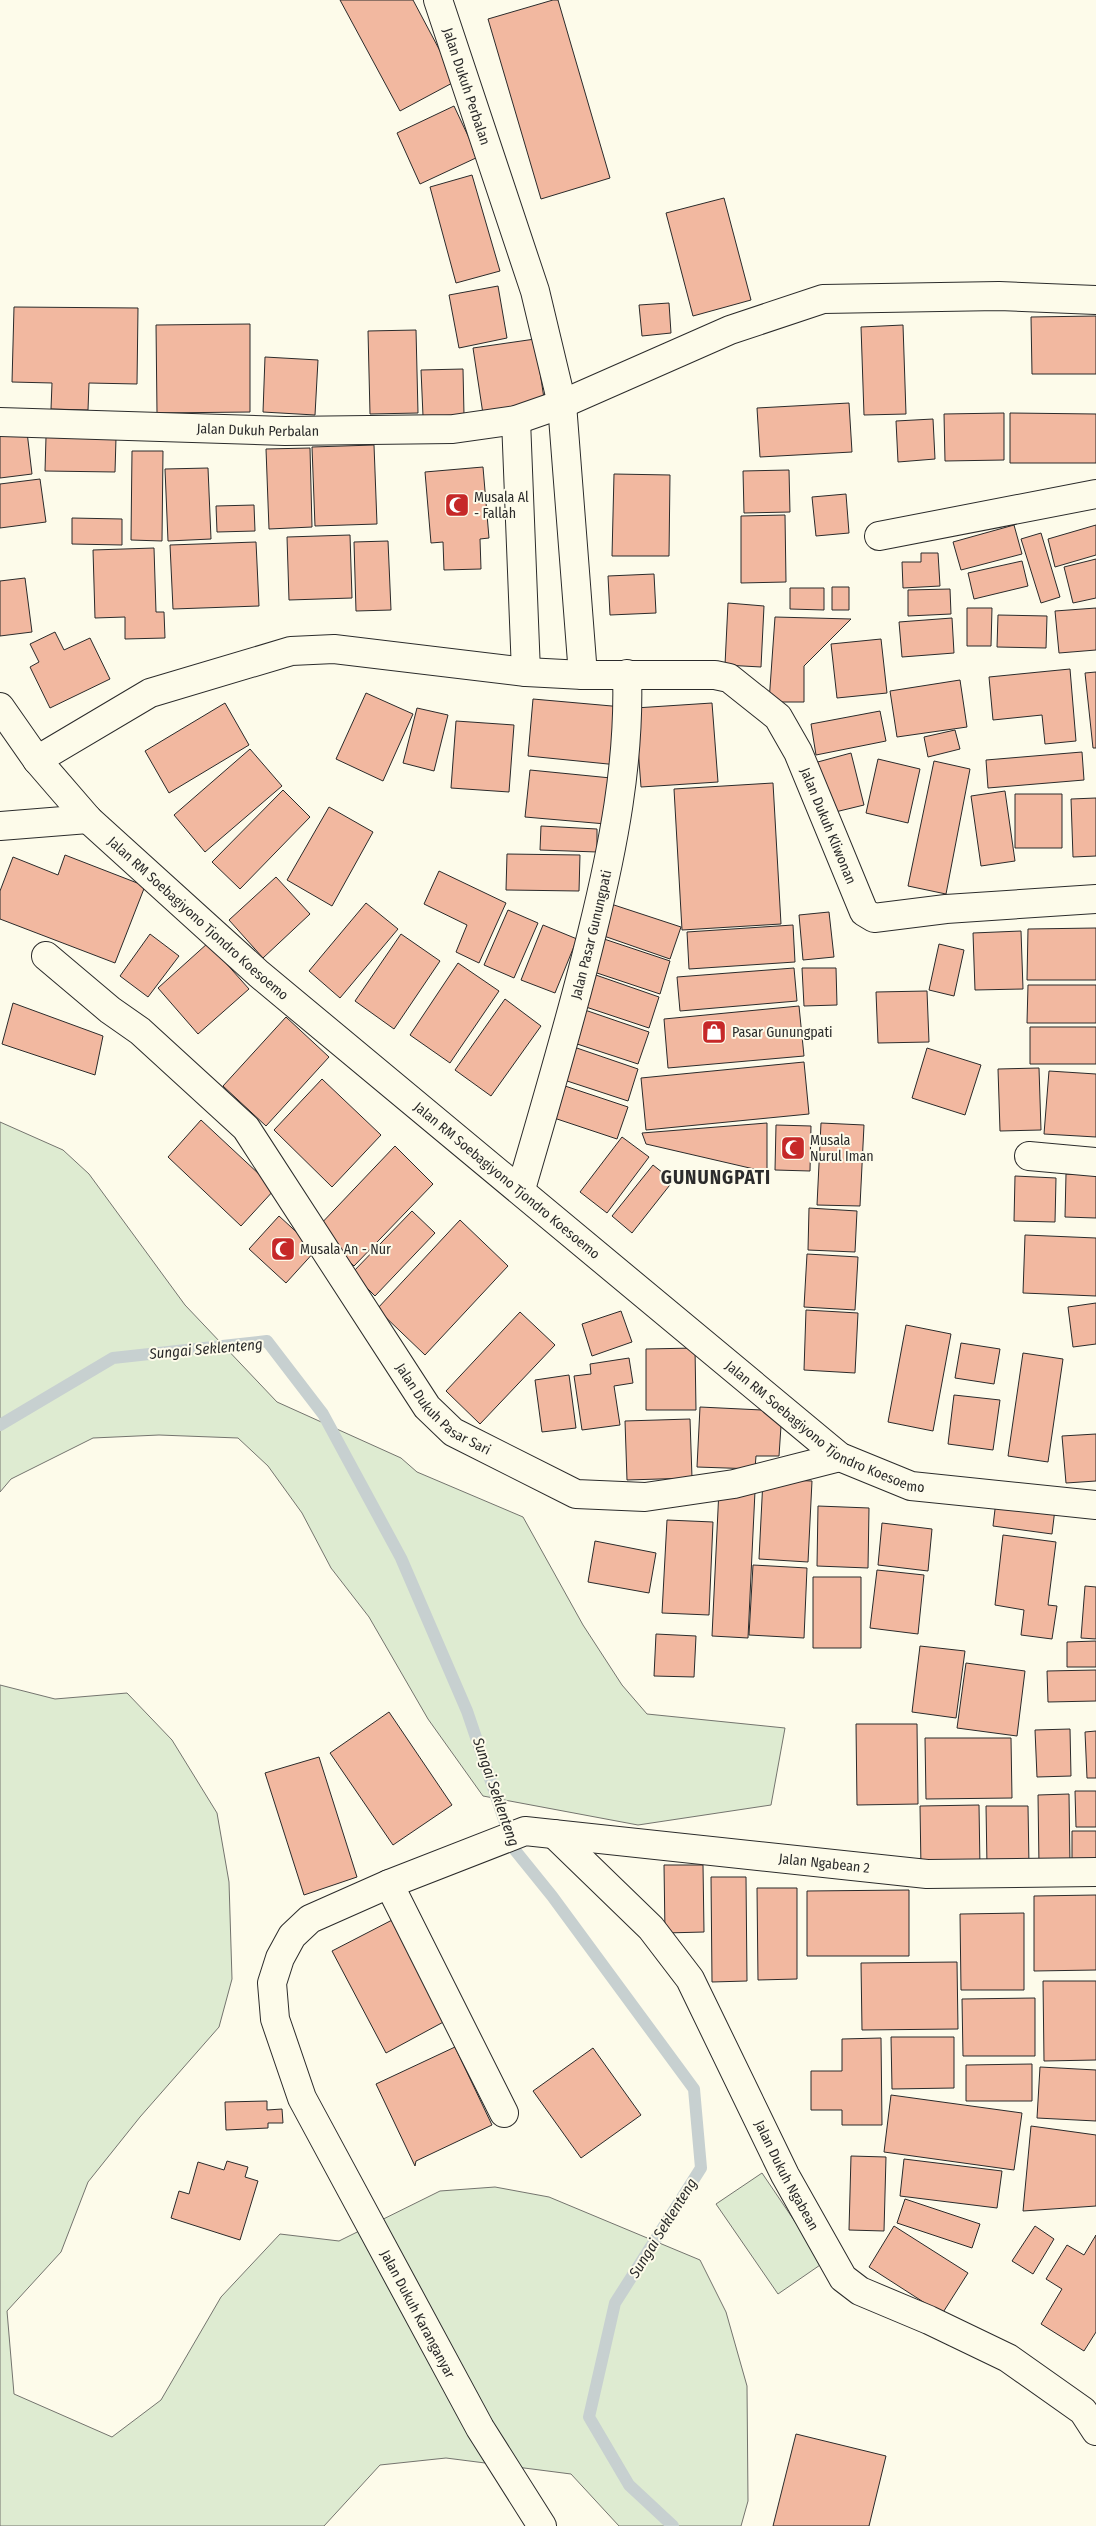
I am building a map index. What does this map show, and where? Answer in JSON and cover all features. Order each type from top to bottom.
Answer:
[{"type":"street","name":"Jalan Dukuh Perbalan","points":[[438,0],[535,291],[562,404],[583,675]]},
{"type":"street","points":[[562,404],[730,330],[823,299],[999,296],[1096,300]]},
{"type":"street","name":"Jalan Dukuh Perbalan","points":[[0,422],[285,431],[453,429],[516,420],[562,404]]},
{"type":"street","points":[[516,420],[526,672]]},
{"type":"street","points":[[879,536],[1096,494]]},
{"type":"street","points":[[37,760],[150,693],[291,651],[334,649],[526,672],[583,675]]},
{"type":"street","name":"Jalan Pasar Gunungpati","points":[[521,1189],[568,1031],[613,847],[625,759],[627,674]]},
{"type":"street","name":"Jalan Dukuh Kliwonan","points":[[583,675],[715,675],[729,678],[778,717],[798,752],[857,901],[864,912],[874,918],[946,909],[1096,898]]},
{"type":"street","name":"Jalan RM Soebagiyono Tjondro Koesoemo","points":[[0,707],[37,760],[88,819],[259,974],[521,1189],[840,1457],[910,1486],[1096,1505]]},
{"type":"street","points":[[0,826],[88,819]]},
{"type":"street","name":"Jalan Dukuh Pasar Sari","points":[[46,956],[110,1010],[140,1031],[185,1070],[246,1128],[427,1407],[454,1432],[576,1494],[645,1497],[734,1484],[840,1457]]},
{"type":"street","points":[[1030,1156],[1096,1162]]},
{"type":"street","name":"Jalan Ngabean 2","points":[[525,1831],[928,1874],[1096,1872]]},
{"type":"street","name":"Jalan Dukuh Karanganyar","points":[[525,1831],[389,1884],[310,1919],[292,1936],[280,1958],[272,1982],[275,2019],[302,2098],[480,2428],[542,2526]]},
{"type":"street","name":"Jalan Dukuh Ngabean","points":[[554,1834],[651,1928],[690,1979],[785,2175],[843,2278],[860,2291],[929,2320],[1008,2358],[1083,2411],[1096,2431]]},
{"type":"street","points":[[389,1884],[504,2113]]},
{"type":"green space","points":[[0,1122],[63,1150],[89,1174],[185,1305],[277,1402],[401,1458],[417,1472],[523,1517],[583,1625],[622,1685],[647,1714],[785,1728],[771,1805],[638,1825],[483,1796],[428,1719],[369,1617],[331,1568],[302,1513],[268,1466],[238,1438],[159,1435],[93,1438],[11,1479],[0,1492]]},
{"type":"green space","points":[[0,1685],[55,1699],[127,1693],[172,1740],[217,1813],[229,1882],[232,1979],[219,2027],[140,2117],[88,2182],[61,2252],[7,2311],[14,2394],[112,2437],[161,2400],[221,2297],[280,2234],[339,2241],[440,2191],[495,2187],[549,2197],[700,2260],[726,2312],[747,2386],[748,2501],[741,2526],[619,2526],[571,2474],[446,2458],[380,2465],[324,2526],[0,2526]]},
{"type":"green space","points":[[762,2173],[823,2263],[778,2294],[716,2204]]},
{"type":"building","points":[[340,0],[413,0],[456,81],[400,111]]},
{"type":"building","points":[[558,0],[610,178],[541,199],[488,19]]},
{"type":"building","points":[[454,106],[478,157],[420,184],[397,133]]},
{"type":"building","points":[[472,175],[500,271],[456,283],[430,187]]},
{"type":"building","points":[[724,198],[751,300],[693,316],[666,213]]},
{"type":"building","points":[[498,286],[507,338],[459,348],[449,295]]},
{"type":"building","points":[[669,303],[671,333],[642,336],[639,305]]},
{"type":"building","points":[[14,307],[138,308],[137,384],[89,383],[88,410],[51,409],[52,383],[12,382]]},
{"type":"building","points":[[1096,316],[1096,374],[1032,374],[1031,317]]},
{"type":"building","points":[[250,324],[250,412],[157,413],[156,325]]},
{"type":"building","points":[[903,325],[906,414],[864,415],[861,327]]},
{"type":"building","points":[[416,330],[418,413],[370,414],[368,331]]},
{"type":"building","points":[[535,339],[545,405],[483,414],[473,348]]},
{"type":"building","points":[[265,357],[318,360],[315,415],[263,412]]},
{"type":"building","points":[[463,369],[464,415],[423,416],[421,370]]},
{"type":"building","points":[[849,403],[852,452],[760,457],[757,408]]},
{"type":"building","points":[[1004,413],[1004,460],[945,461],[944,414]]},
{"type":"building","points":[[1010,413],[1096,414],[1096,463],[1010,463]]},
{"type":"building","points":[[933,419],[935,459],[898,462],[896,421]]},
{"type":"building","points":[[27,432],[32,474],[0,478],[0,435]]},
{"type":"building","points":[[46,437],[116,438],[115,472],[45,471]]},
{"type":"building","points":[[374,445],[377,524],[315,526],[312,447]]},
{"type":"building","points":[[310,448],[312,527],[269,529],[266,449]]},
{"type":"building","points":[[132,451],[163,451],[162,541],[131,540]]},
{"type":"building","name":"Musala Al - Fallah","points":[[483,467],[489,538],[480,539],[481,569],[444,570],[443,542],[431,543],[425,472]]},
{"type":"building","points":[[208,468],[211,539],[168,541],[165,469]]},
{"type":"building","points":[[789,470],[790,512],[744,513],[743,471]]},
{"type":"building","points":[[614,474],[670,475],[669,556],[612,556]]},
{"type":"building","points":[[40,479],[46,522],[0,528],[0,484]]},
{"type":"building","points":[[846,494],[849,533],[816,536],[812,497]]},
{"type":"building","points":[[254,505],[255,531],[217,532],[216,506]]},
{"type":"building","points":[[785,515],[786,582],[741,583],[741,516]]},
{"type":"building","points":[[72,518],[122,519],[122,545],[72,544]]},
{"type":"building","points":[[1014,525],[1022,554],[961,570],[953,542]]},
{"type":"building","points":[[1096,525],[1096,555],[1055,567],[1048,539]]},
{"type":"building","points":[[1041,533],[1060,597],[1041,603],[1021,539]]},
{"type":"building","points":[[350,535],[352,598],[289,600],[287,537]]},
{"type":"building","points":[[388,541],[391,610],[356,611],[354,542]]},
{"type":"building","points":[[256,542],[259,606],[173,609],[170,545]]},
{"type":"building","points":[[154,548],[156,612],[164,612],[165,638],[125,639],[125,617],[95,618],[93,550]]},
{"type":"building","points":[[921,553],[938,553],[940,586],[903,588],[902,562],[921,562]]},
{"type":"building","points":[[1096,559],[1096,598],[1073,603],[1064,567]]},
{"type":"building","points":[[1022,561],[1028,586],[974,599],[968,573]]},
{"type":"building","points":[[654,574],[656,613],[610,615],[608,576]]},
{"type":"building","points":[[25,578],[32,632],[0,636],[0,581]]},
{"type":"building","points":[[832,587],[849,587],[849,610],[832,610]]},
{"type":"building","points":[[790,588],[824,588],[824,610],[790,609]]},
{"type":"building","points":[[950,589],[951,614],[908,616],[908,590]]},
{"type":"building","points":[[728,603],[764,606],[761,667],[725,665]]},
{"type":"building","points":[[967,608],[992,608],[991,646],[967,646]]},
{"type":"building","points":[[1096,608],[1096,650],[1059,653],[1055,611]]},
{"type":"building","points":[[998,615],[1047,616],[1046,648],[997,647]]},
{"type":"building","points":[[775,617],[851,619],[804,666],[804,702],[769,702]]},
{"type":"building","points":[[952,618],[954,653],[902,657],[899,622]]},
{"type":"building","points":[[55,632],[64,650],[90,638],[110,679],[50,708],[30,667],[39,662],[30,644]]},
{"type":"building","points":[[881,639],[887,693],[837,698],[831,644]]},
{"type":"building","points":[[1070,669],[1076,741],[1045,744],[1042,715],[993,720],[989,677]]},
{"type":"building","points":[[1096,672],[1096,748],[1093,748],[1085,673]]},
{"type":"building","points":[[960,680],[967,727],[897,737],[890,691]]},
{"type":"building","points":[[366,693],[413,714],[383,781],[336,759]]},
{"type":"building","points":[[533,699],[623,707],[618,765],[528,756]]},
{"type":"building","points":[[225,703],[249,745],[169,793],[145,751]]},
{"type":"building","points":[[712,703],[718,782],[641,787],[635,708]]},
{"type":"building","points":[[417,708],[448,715],[434,771],[403,763]]},
{"type":"building","points":[[880,711],[886,741],[816,755],[811,724]]},
{"type":"building","points":[[456,721],[514,725],[509,792],[451,788]]},
{"type":"building","points":[[955,730],[960,749],[928,757],[924,737]]},
{"type":"building","points":[[250,749],[282,786],[205,852],[174,815]]},
{"type":"building","points":[[1082,752],[1084,780],[988,788],[986,760]]},
{"type":"building","points":[[851,753],[864,805],[827,814],[814,763]]},
{"type":"building","points":[[878,759],[920,769],[908,823],[866,813]]},
{"type":"building","points":[[934,761],[970,769],[946,894],[908,886]]},
{"type":"building","points":[[530,770],[611,778],[606,824],[525,817]]},
{"type":"building","points":[[773,783],[781,924],[682,930],[674,789]]},
{"type":"building","points":[[283,790],[310,817],[240,889],[212,862]]},
{"type":"building","points":[[1005,791],[1015,861],[981,866],[971,796]]},
{"type":"building","points":[[1015,794],[1062,794],[1062,848],[1015,848]]},
{"type":"building","points":[[1096,798],[1096,856],[1073,857],[1071,799]]},
{"type":"building","points":[[329,807],[373,832],[332,906],[287,880]]},
{"type":"building","points":[[541,826],[597,829],[597,852],[540,850]]},
{"type":"building","points":[[507,854],[580,855],[579,891],[506,890]]},
{"type":"building","points":[[65,855],[145,886],[115,963],[0,919],[0,891],[13,857],[58,875]]},
{"type":"building","points":[[439,871],[506,903],[479,963],[456,952],[467,925],[424,904]]},
{"type":"building","points":[[276,877],[310,914],[263,958],[229,920]]},
{"type":"building","points":[[366,903],[398,929],[340,998],[309,971]]},
{"type":"building","points":[[611,904],[681,927],[670,959],[601,935]]},
{"type":"building","points":[[508,910],[538,923],[514,978],[484,965]]},
{"type":"building","points":[[829,912],[834,957],[803,960],[799,915]]},
{"type":"building","points":[[543,925],[577,939],[555,993],[521,980]]},
{"type":"building","points":[[793,925],[795,962],[689,969],[687,932]]},
{"type":"building","points":[[1096,928],[1096,980],[1027,980],[1028,929]]},
{"type":"building","points":[[1021,931],[1023,989],[975,990],[973,933]]},
{"type":"building","points":[[150,934],[179,956],[148,997],[120,976]]},
{"type":"building","points":[[401,934],[440,961],[394,1029],[355,1001]]},
{"type":"building","points":[[601,938],[670,961],[660,994],[591,971]]},
{"type":"building","points":[[208,943],[249,989],[198,1034],[158,988]]},
{"type":"building","points":[[939,944],[964,950],[954,996],[929,990]]},
{"type":"building","points":[[458,963],[499,991],[450,1063],[410,1035]]},
{"type":"building","points":[[794,968],[797,1001],[680,1011],[677,977]]},
{"type":"building","points":[[802,968],[836,968],[837,1005],[804,1006]]},
{"type":"building","points":[[590,973],[659,997],[649,1028],[580,1005]]},
{"type":"building","points":[[1028,985],[1096,985],[1096,1023],[1027,1023]]},
{"type":"building","points":[[927,991],[929,1042],[878,1043],[876,992]]},
{"type":"building","points":[[505,999],[541,1026],[491,1096],[455,1070]]},
{"type":"building","points":[[13,1003],[103,1036],[95,1075],[2,1044]]},
{"type":"building","points":[[799,1006],[804,1056],[668,1068],[664,1019]]},
{"type":"building","points":[[579,1008],[649,1032],[638,1064],[568,1041]]},
{"type":"building","points":[[286,1017],[329,1057],[266,1126],[223,1086]]},
{"type":"building","points":[[1030,1027],[1096,1027],[1096,1064],[1030,1064]]},
{"type":"building","points":[[568,1045],[638,1069],[628,1101],[558,1078]]},
{"type":"building","points":[[927,1048],[981,1065],[965,1115],[912,1098]]},
{"type":"building","points":[[804,1062],[809,1114],[646,1130],[641,1078]]},
{"type":"building","points":[[1039,1068],[1041,1130],[1000,1131],[998,1069]]},
{"type":"building","points":[[1049,1071],[1096,1074],[1096,1137],[1044,1134]]},
{"type":"building","points":[[322,1079],[381,1135],[332,1187],[274,1130]]},
{"type":"building","points":[[559,1084],[628,1107],[617,1139],[548,1116]]},
{"type":"building","points":[[201,1120],[275,1189],[241,1226],[168,1157]]},
{"type":"building","points":[[767,1123],[767,1172],[646,1144],[642,1133]]},
{"type":"building","points":[[821,1123],[864,1125],[860,1206],[817,1205]]},
{"type":"building","name":"Musala Nurul Iman","points":[[776,1125],[811,1126],[810,1171],[775,1170]]},
{"type":"building","points":[[622,1137],[649,1157],[607,1213],[580,1192]]},
{"type":"building","points":[[395,1146],[433,1184],[354,1266],[316,1229]]},
{"type":"building","points":[[653,1165],[673,1181],[632,1233],[612,1216]]},
{"type":"building","points":[[1066,1174],[1096,1175],[1096,1218],[1065,1217]]},
{"type":"building","points":[[1015,1176],[1056,1178],[1055,1222],[1014,1221]]},
{"type":"building","points":[[809,1208],[857,1211],[855,1252],[808,1250]]},
{"type":"building","points":[[412,1211],[435,1233],[375,1296],[352,1273]]},
{"type":"building","name":"Musala An - Nur","points":[[279,1216],[316,1250],[286,1283],[249,1249]]},
{"type":"building","points":[[460,1220],[508,1266],[425,1355],[377,1309]]},
{"type":"building","points":[[1025,1235],[1096,1238],[1096,1296],[1023,1293]]},
{"type":"building","points":[[807,1254],[858,1257],[855,1310],[804,1307]]},
{"type":"building","points":[[1096,1303],[1096,1344],[1073,1347],[1068,1307]]},
{"type":"building","points":[[806,1310],[858,1313],[855,1373],[804,1370]]},
{"type":"building","points":[[621,1311],[632,1342],[592,1356],[582,1324]]},
{"type":"building","points":[[520,1312],[555,1345],[480,1424],[446,1391]]},
{"type":"building","points":[[906,1325],[951,1334],[933,1431],[888,1422]]},
{"type":"building","points":[[961,1343],[1000,1349],[994,1384],[955,1378]]},
{"type":"building","points":[[695,1348],[696,1410],[646,1410],[646,1349]]},
{"type":"building","points":[[1023,1353],[1063,1359],[1048,1462],[1008,1456]]},
{"type":"building","points":[[629,1358],[633,1383],[614,1386],[620,1425],[582,1430],[574,1376],[591,1374],[590,1364]]},
{"type":"building","points":[[569,1375],[576,1428],[542,1432],[535,1380]]},
{"type":"building","points":[[954,1395],[1000,1400],[993,1450],[948,1444]]},
{"type":"building","points":[[700,1407],[782,1411],[779,1456],[756,1456],[755,1469],[697,1467]]},
{"type":"building","points":[[690,1419],[692,1478],[627,1480],[625,1421]]},
{"type":"building","points":[[1096,1434],[1096,1481],[1066,1483],[1062,1436]]},
{"type":"building","points":[[763,1479],[812,1481],[808,1562],[759,1559]]},
{"type":"building","points":[[719,1489],[755,1491],[748,1638],[712,1636]]},
{"type":"building","points":[[996,1501],[1055,1509],[1052,1534],[993,1526]]},
{"type":"building","points":[[818,1506],[869,1508],[868,1568],[817,1566]]},
{"type":"building","points":[[667,1520],[713,1522],[709,1615],[662,1613]]},
{"type":"building","points":[[882,1523],[932,1529],[928,1571],[878,1565]]},
{"type":"building","points":[[1003,1535],[1056,1542],[1048,1605],[1057,1606],[1052,1639],[1021,1635],[1024,1610],[995,1605]]},
{"type":"building","points":[[595,1541],[656,1553],[649,1593],[588,1582]]},
{"type":"building","points":[[753,1565],[807,1568],[804,1638],[749,1635]]},
{"type":"building","points":[[877,1570],[924,1575],[918,1634],[870,1628]]},
{"type":"building","points":[[813,1577],[861,1577],[861,1648],[813,1648]]},
{"type":"building","points":[[1085,1586],[1096,1587],[1096,1639],[1081,1638]]},
{"type":"building","points":[[656,1634],[696,1636],[694,1677],[654,1676]]},
{"type":"building","points":[[1096,1641],[1096,1667],[1067,1667],[1067,1642]]},
{"type":"building","points":[[920,1646],[965,1651],[956,1718],[912,1712]]},
{"type":"building","points":[[966,1663],[1025,1671],[1017,1736],[957,1728]]},
{"type":"building","points":[[1096,1670],[1096,1701],[1048,1702],[1047,1671]]},
{"type":"building","points":[[389,1712],[452,1805],[393,1845],[330,1753]]},
{"type":"building","points":[[856,1724],[917,1724],[918,1804],[857,1805]]},
{"type":"building","points":[[1070,1729],[1071,1776],[1037,1777],[1035,1730]]},
{"type":"building","points":[[1096,1731],[1096,1778],[1087,1778],[1085,1732]]},
{"type":"building","points":[[925,1738],[1011,1738],[1012,1798],[926,1799]]},
{"type":"building","points":[[319,1757],[357,1877],[304,1895],[265,1773]]},
{"type":"building","points":[[1075,1791],[1096,1791],[1096,1827],[1076,1827]]},
{"type":"building","points":[[1069,1794],[1070,1866],[1039,1866],[1038,1795]]},
{"type":"building","points":[[979,1805],[980,1868],[921,1869],[920,1806]]},
{"type":"building","points":[[986,1806],[1028,1806],[1029,1866],[987,1866]]},
{"type":"building","points":[[1072,1831],[1096,1831],[1096,1864],[1072,1864]]},
{"type":"building","points":[[664,1865],[703,1865],[704,1932],[665,1933]]},
{"type":"building","points":[[711,1877],[746,1877],[747,1981],[712,1982]]},
{"type":"building","points":[[757,1888],[797,1888],[797,1979],[758,1980]]},
{"type":"building","points":[[909,1890],[909,1956],[807,1956],[807,1891]]},
{"type":"building","points":[[1096,1895],[1096,1970],[1034,1971],[1034,1896]]},
{"type":"building","points":[[1024,1913],[1024,1990],[961,1990],[960,1914]]},
{"type":"building","points":[[396,1918],[449,2019],[386,2053],[332,1951]]},
{"type":"building","points":[[957,1962],[958,2029],[862,2030],[861,1963]]},
{"type":"building","points":[[1043,1981],[1096,1981],[1096,2060],[1044,2061]]},
{"type":"building","points":[[1035,1998],[1035,2056],[963,2056],[962,1999]]},
{"type":"building","points":[[891,2037],[954,2037],[954,2088],[892,2089]]},
{"type":"building","points":[[881,2038],[882,2125],[842,2125],[842,2110],[811,2110],[811,2071],[842,2071],[842,2039]]},
{"type":"building","points":[[455,2047],[492,2125],[416,2161],[415,2166],[376,2084]]},
{"type":"building","points":[[593,2048],[641,2115],[581,2158],[533,2091]]},
{"type":"building","points":[[1032,2064],[1032,2101],[966,2101],[966,2065]]},
{"type":"building","points":[[1040,2067],[1096,2070],[1096,2121],[1037,2118]]},
{"type":"building","points":[[891,2095],[1022,2113],[1014,2170],[884,2152]]},
{"type":"building","points":[[267,2101],[267,2110],[282,2109],[283,2123],[268,2123],[268,2128],[226,2130],[225,2102]]},
{"type":"building","points":[[1031,2126],[1096,2135],[1096,2206],[1023,2211]]},
{"type":"building","points":[[851,2156],[886,2157],[884,2231],[849,2230]]},
{"type":"building","points":[[904,2159],[1002,2171],[997,2208],[900,2196]]},
{"type":"building","points":[[227,2161],[248,2167],[245,2177],[258,2181],[240,2240],[171,2218],[179,2191],[189,2194],[198,2162],[224,2170]]},
{"type":"building","points":[[905,2199],[980,2224],[972,2248],[897,2223]]},
{"type":"building","points":[[894,2226],[968,2273],[942,2314],[869,2267]]},
{"type":"building","points":[[1035,2226],[1054,2239],[1033,2274],[1012,2261]]},
{"type":"building","points":[[1096,2235],[1096,2332],[1084,2351],[1041,2324],[1062,2289],[1046,2279],[1067,2245],[1084,2255]]},
{"type":"building","points":[[796,2434],[886,2456],[869,2526],[773,2526]]},
{"type":"waterway","name":"Sungai Seklenteng","points":[[0,1425],[113,1358],[267,1341],[323,1414],[401,1558],[467,1711],[514,1849],[552,1896],[694,2089],[701,2168],[615,2303],[589,2417],[629,2485],[673,2526]]},
{"type":"place","name":"Musala Al - Fallah","points":[[457,505]]},
{"type":"place","name":"Pasar Gunungpati","points":[[714,1032]]},
{"type":"place","name":"Musala Nurul Iman","points":[[793,1148]]},
{"type":"place","name":"Musala An - Nur","points":[[283,1249]]},
{"type":"district","name":"GUNUNGPATI","points":[[716,1177]]}]
